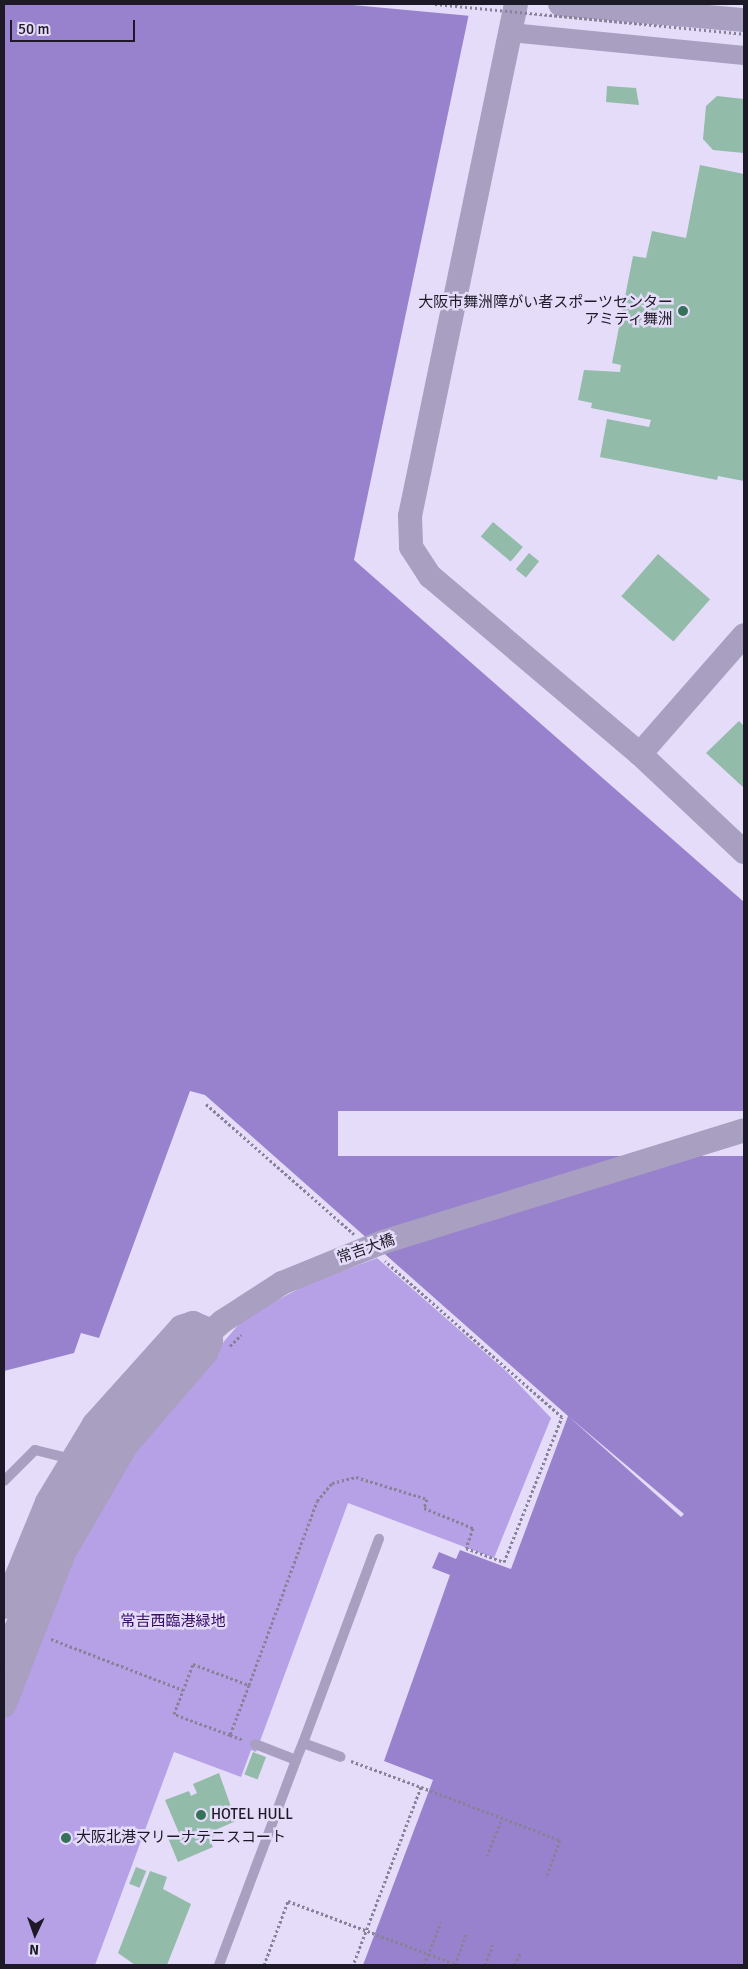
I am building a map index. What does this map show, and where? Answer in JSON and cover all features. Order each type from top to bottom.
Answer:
[{"type":"street","points":[[516,4],[410,516],[411,547],[430,576],[640,754],[744,852]]},
{"type":"street","points":[[560,4],[744,20]]},
{"type":"street","points":[[510,32],[744,55]]},
{"type":"street","points":[[640,754],[744,635]]},
{"type":"street","name":"常吉大橋","points":[[4,1658],[70,1498],[141,1393],[223,1321],[282,1284],[383,1242],[744,1130]]},
{"type":"street","points":[[4,1607],[47,1502],[71,1459],[135,1373],[181,1327],[193,1323],[207,1329],[211,1340],[206,1353],[126,1446],[64,1553],[4,1706]]},
{"type":"lane","points":[[4,1481],[35,1450],[71,1459]]},
{"type":"lane","points":[[219,1965],[379,1539]]},
{"type":"lane","points":[[302,1742],[341,1757]]},
{"type":"lane","points":[[255,1744],[296,1760]]},
{"type":"path","points":[[435,4],[744,34]]},
{"type":"path","points":[[206,1104],[362,1241]]},
{"type":"path","points":[[249,1685],[193,1664],[174,1714],[230,1735],[249,1685],[316,1501],[332,1483],[356,1477],[427,1499],[424,1508],[474,1528],[466,1548],[504,1562],[562,1417],[377,1254]]},
{"type":"path","points":[[48,1638],[183,1690]]},
{"type":"path","points":[[341,1757],[560,1840],[546,1878]]},
{"type":"path","points":[[354,1965],[420,1787]]},
{"type":"path","points":[[487,1856],[502,1818]]},
{"type":"path","points":[[264,1965],[288,1901],[455,1965],[467,1932]]},
{"type":"path","points":[[424,1965],[441,1922]]},
{"type":"path","points":[[485,1965],[493,1944]]},
{"type":"path","points":[[515,1965],[520,1953]]},
{"type":"green space","name":"常吉西臨港緑地","points":[[377,1258],[506,1371],[551,1418],[494,1558],[348,1503],[256,1752],[251,1750],[241,1777],[174,1752],[95,1965],[4,1965],[4,1715],[33,1638],[118,1465],[245,1317],[306,1285]]},
{"type":"shaded area","points":[[4,4],[471,4],[354,560],[744,902],[744,1965],[363,1965],[433,1780],[384,1761],[450,1575],[432,1568],[439,1552],[456,1559],[460,1550],[511,1569],[568,1416],[205,1095],[190,1091],[99,1338],[81,1333],[74,1353],[4,1371]]},
{"type":"pier","points":[[342,4],[473,4],[471,16]]},
{"type":"pier","points":[[338,1111],[744,1111],[744,1156],[338,1156]]},
{"type":"pier","points":[[568,1416],[684,1514],[681,1517]]},
{"type":"building","points":[[607,86],[636,88],[639,105],[606,102]]},
{"type":"building","points":[[717,96],[744,99],[744,153],[713,150],[703,139],[706,106]]},
{"type":"building","name":"大阪市舞洲障がい者スポーツセンター アミティ舞洲","points":[[700,165],[744,174],[744,481],[718,476],[717,480],[600,457],[607,419],[649,427],[651,420],[591,408],[592,403],[578,400],[584,370],[620,372],[621,365],[612,363],[633,256],[646,258],[652,231],[686,238]]},
{"type":"building","points":[[493,522],[523,547],[511,562],[481,537]]},
{"type":"building","points":[[529,553],[539,561],[526,578],[516,569]]},
{"type":"building","points":[[658,554],[710,599],[673,642],[621,596]]},
{"type":"building","points":[[739,721],[744,726],[744,788],[706,753]]},
{"type":"building","points":[[253,1752],[266,1757],[257,1779],[244,1774]]},
{"type":"building","points":[[219,1773],[236,1821],[215,1830],[217,1835],[209,1838],[213,1847],[178,1862],[168,1838],[179,1833],[165,1800],[189,1791],[191,1796],[197,1793],[193,1784]]},
{"type":"building","points":[[136,1867],[146,1871],[139,1888],[129,1884]]},
{"type":"building","points":[[150,1871],[167,1877],[163,1889],[191,1904],[167,1965],[135,1965],[118,1953]]},
{"type":"place","name":"大阪市舞洲障がい者スポーツセンター アミティ舞洲","points":[[683,311]]},
{"type":"place","name":"HOTEL HULL","points":[[201,1815]]},
{"type":"place","name":"大阪北港マリーナテニスコート","points":[[66,1838]]}]
